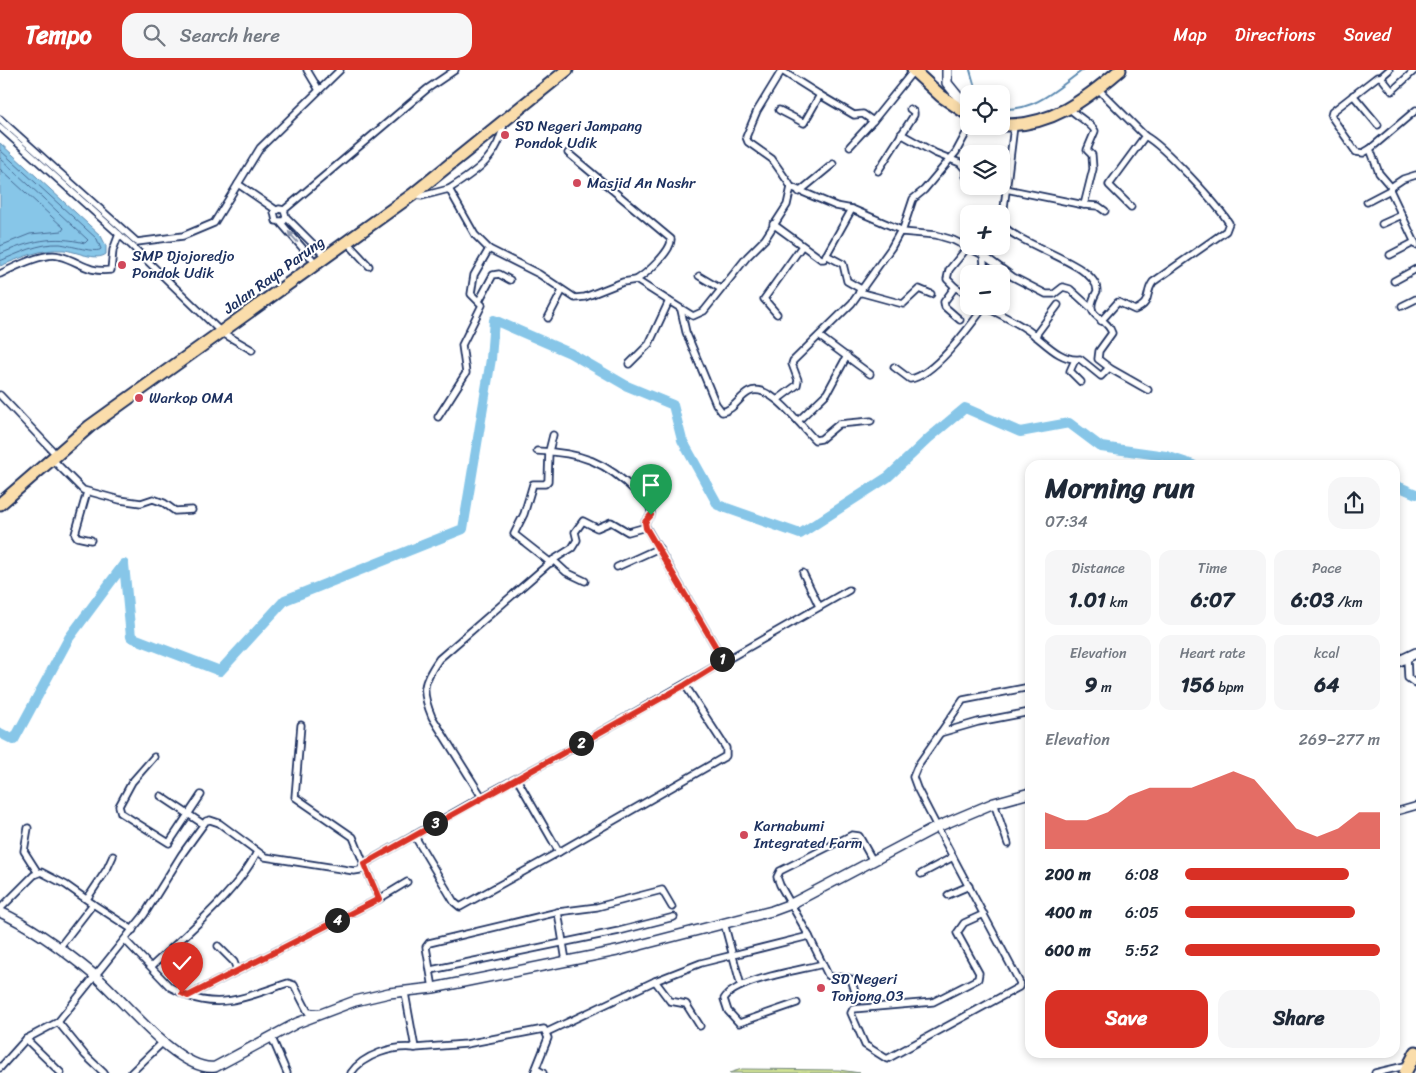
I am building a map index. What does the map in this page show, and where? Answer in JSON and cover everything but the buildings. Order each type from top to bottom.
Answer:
[{"type":"highway","name":"Jalan Raya Parung","points":[[219,330],[503,121],[560,70]]},
{"type":"highway","name":"Jalan Raya Parung","points":[[0,498],[128,390],[219,330],[412,195],[567,70]]},
{"type":"highway","points":[[913,70],[941,96],[960,109]]},
{"type":"highway","points":[[920,70],[944,94],[960,104]]},
{"type":"highway","points":[[1010,118],[1027,118],[1047,112],[1071,99],[1109,70]]},
{"type":"highway","points":[[1010,126],[1039,122],[1069,108],[1098,89],[1120,70]]},
{"type":"highway","name":"Jalan Raya Parung","points":[[0,504],[51,454]]},
{"type":"highway","points":[[1407,1069],[1416,1052]]},
{"type":"street","points":[[307,70],[319,90]]},
{"type":"street","points":[[0,119],[137,242],[183,236],[206,228],[219,217],[260,148],[340,70]]},
{"type":"street","points":[[238,184],[251,191],[276,210],[284,210],[427,89],[455,70]]},
{"type":"street","points":[[873,121],[863,114],[854,115],[782,70],[757,111],[746,137],[748,142],[772,159],[790,188],[852,209],[902,231],[936,236],[953,240],[960,244]]},
{"type":"street","points":[[850,146],[873,121],[913,70]]},
{"type":"street","points":[[947,70],[947,83],[960,98]]},
{"type":"street","points":[[1389,70],[1353,95],[1330,116],[1356,152],[1363,153],[1416,110]]},
{"type":"street","points":[[1381,77],[1392,91],[1415,70]]},
{"type":"street","points":[[1098,89],[1145,136],[1172,159],[1220,211],[1229,224],[1226,231],[1153,282],[1150,287],[1148,300],[1142,307],[1135,310],[1118,302],[1101,321]]},
{"type":"street","points":[[778,110],[804,123],[820,95]]},
{"type":"street","points":[[1353,95],[1378,125]]},
{"type":"street","points":[[1069,108],[1076,116],[1092,126],[1095,131],[1087,150],[1092,155],[1093,169],[1084,205]]},
{"type":"street","points":[[878,171],[914,115],[914,112],[910,109]]},
{"type":"street","points":[[412,195],[422,196],[449,189],[468,177],[488,160],[498,145],[503,121]]},
{"type":"street","points":[[1010,158],[1014,126]]},
{"type":"street","points":[[0,127],[119,234],[219,330],[252,350]]},
{"type":"street","points":[[901,134],[960,165]]},
{"type":"street","points":[[777,400],[796,384],[798,380],[792,364],[847,308],[902,231],[914,199],[949,160],[964,135]]},
{"type":"street","points":[[1130,207],[1109,185],[1145,136]]},
{"type":"street","points":[[1370,149],[1379,172],[1391,188],[1415,244],[1390,255]]},
{"type":"street","points":[[449,189],[475,235],[488,249],[539,274],[562,291],[578,298],[623,282],[636,280],[663,255],[671,244],[671,239],[568,153]]},
{"type":"street","points":[[799,192],[833,164]]},
{"type":"street","points":[[1367,202],[1391,188],[1403,178],[1416,175]]},
{"type":"street","points":[[636,280],[681,310],[693,316],[698,315],[765,239],[787,205],[790,188]]},
{"type":"street","points":[[1010,190],[1084,205],[1098,206],[1105,211]]},
{"type":"street","points":[[1005,195],[1002,214],[1003,226],[1011,234],[1090,276],[1098,288],[1092,301],[1092,309]]},
{"type":"street","points":[[773,224],[821,260],[826,255],[852,209]]},
{"type":"street","points":[[276,210],[273,215],[318,256]]},
{"type":"street","points":[[284,210],[286,217],[318,256]]},
{"type":"street","points":[[1382,224],[1402,215]]},
{"type":"street","points":[[280,222],[286,217]]},
{"type":"street","points":[[0,274],[19,264],[57,255],[89,270],[111,270],[119,234]]},
{"type":"street","points":[[346,241],[369,266]]},
{"type":"street","points":[[777,314],[764,299],[802,246]]},
{"type":"street","points":[[438,417],[465,375],[462,345],[481,308],[479,301],[471,294],[474,275],[488,249]]},
{"type":"street","points":[[826,255],[843,264],[847,281],[860,290],[903,304],[919,289],[931,294]]},
{"type":"street","points":[[960,290],[947,279],[947,273],[961,255]]},
{"type":"street","points":[[984,255],[1013,277],[1046,294],[1054,294],[1063,287],[1070,289],[1092,309],[1112,333],[1097,357],[1109,368],[1148,390]]},
{"type":"street","points":[[984,255],[984,265]]},
{"type":"street","points":[[1394,281],[1416,269]]},
{"type":"street","points":[[479,301],[493,274],[499,274],[510,280]]},
{"type":"street","points":[[699,276],[721,289]]},
{"type":"street","points":[[955,287],[947,296],[944,304],[960,320]]},
{"type":"street","points":[[548,318],[562,291]]},
{"type":"street","points":[[1402,306],[1416,299]]},
{"type":"street","points":[[629,364],[649,344],[670,301]]},
{"type":"street","points":[[1035,336],[1058,305]]},
{"type":"street","points":[[681,310],[686,332],[716,404],[722,412],[729,410],[747,392],[752,390],[762,392],[777,400],[817,440],[839,424],[871,421]]},
{"type":"street","points":[[894,367],[910,379],[918,377],[950,351],[977,315]]},
{"type":"street","points":[[1001,315],[1025,328],[1054,351],[1075,360],[1080,359],[1100,376],[1109,368]]},
{"type":"street","points":[[819,336],[870,374]]},
{"type":"street","points":[[798,421],[827,393],[847,356]]},
{"type":"street","points":[[1075,360],[1070,371],[1081,382]]},
{"type":"street","points":[[0,395],[28,421],[51,454],[79,488],[88,492],[141,503],[153,499],[164,503],[176,511],[192,510]]},
{"type":"street","points":[[553,435],[549,451],[548,481],[545,484],[534,484],[524,514],[514,534],[566,572],[585,581]]},
{"type":"street","points":[[537,451],[565,453],[596,461],[615,472],[649,506],[651,515],[645,522],[646,528],[724,661]]},
{"type":"street","points":[[88,492],[75,534],[77,537],[91,540]]},
{"type":"street","points":[[482,797],[432,717],[423,691],[430,670],[449,648],[576,543],[576,532],[583,521],[598,528],[610,522],[628,532],[646,528]]},
{"type":"street","points":[[617,567],[659,548]]},
{"type":"street","points":[[802,573],[819,606]]},
{"type":"street","points":[[0,1068],[26,1039],[58,1022],[94,975],[133,930],[203,824],[210,820],[219,822],[257,852],[272,859],[360,870],[364,864],[414,835],[685,685],[848,590]]},
{"type":"street","points":[[1400,661],[1416,653]]},
{"type":"street","points":[[1407,658],[1408,678],[1416,684]]},
{"type":"street","points":[[414,835],[454,902],[460,907],[560,852],[726,756],[726,748],[685,685]]},
{"type":"street","points":[[984,914],[964,923],[957,933],[979,974],[978,979],[933,1002],[853,1009],[851,1013],[865,1045],[887,1059],[1018,989],[1020,984],[984,914],[937,827],[913,777],[915,770],[963,700],[1025,688]]},
{"type":"street","points":[[939,734],[978,722],[1025,713]]},
{"type":"street","points":[[301,725],[295,797],[353,837],[379,899]]},
{"type":"street","points":[[154,757],[132,782],[118,811],[165,842],[169,842],[201,795]]},
{"type":"street","points":[[517,779],[560,852]]},
{"type":"street","points":[[133,930],[48,874],[41,872],[0,911],[59,948],[94,975],[145,1027],[182,1056],[206,1071],[319,1013],[377,996],[433,988],[566,962],[636,946],[791,904],[937,827],[994,804],[1025,795]]},
{"type":"street","points":[[162,796],[188,816],[203,824]]},
{"type":"street","points":[[994,804],[1008,844]]},
{"type":"street","points":[[1400,811],[1416,806]]},
{"type":"street","points":[[28,828],[24,851],[38,873]]},
{"type":"street","points":[[858,1001],[851,979],[846,976],[831,978],[780,885],[778,877],[779,872],[784,868],[852,835],[859,836],[873,862]]},
{"type":"street","points":[[152,966],[231,889],[245,872],[257,852]]},
{"type":"street","points":[[87,899],[107,870],[113,856]]},
{"type":"street","points":[[921,874],[953,857]]},
{"type":"street","points":[[188,996],[379,899],[407,882]]},
{"type":"street","points":[[948,895],[969,886]]},
{"type":"street","points":[[433,988],[426,947],[431,942],[558,912],[597,907],[662,890],[672,907]]},
{"type":"street","points":[[59,948],[94,904]]},
{"type":"street","points":[[558,912],[566,962]]},
{"type":"street","points":[[431,970],[563,941],[619,931],[674,917]]},
{"type":"street","points":[[724,923],[731,955],[741,986]]},
{"type":"street","points":[[547,1032],[655,981],[701,963],[809,936]]},
{"type":"street","points":[[125,940],[170,986],[188,996],[204,1002],[238,1000],[288,983],[294,985],[308,1012],[319,1013]]},
{"type":"street","points":[[218,946],[234,962],[237,970]]},
{"type":"street","points":[[797,1003],[738,1023],[728,1011],[724,998],[727,994],[741,986],[823,964]]},
{"type":"street","points":[[655,981],[670,1001],[686,1004],[700,1026]]},
{"type":"street","points":[[405,993],[415,1048]]},
{"type":"street","points":[[58,1022],[85,1055],[104,1073]]},
{"type":"street","points":[[351,1073],[366,1059],[391,1051],[466,1044],[544,1028],[547,1032],[547,1041],[535,1071],[543,1073]]},
{"type":"street","points":[[272,1038],[287,1073]]},
{"type":"street","points":[[26,1039],[61,1073]]},
{"type":"street","points":[[131,1073],[163,1042]]},
{"type":"street","points":[[1375,1073],[1407,1069]]},
{"type":"green space","points":[[742,1069],[839,1070],[860,1073],[729,1073]]},
{"type":"water","points":[[0,143],[101,236],[106,246],[106,254],[97,257],[64,250],[47,251],[31,254],[0,266]]},
{"type":"waterway","points":[[970,70],[975,85]]},
{"type":"waterway","points":[[1010,109],[1035,103],[1083,70]]},
{"type":"waterway","points":[[0,733],[14,740],[69,638],[124,564],[131,637],[220,671],[285,600],[463,529],[491,359],[494,320],[570,353],[627,386],[673,405],[682,440],[718,505],[800,534],[888,477],[929,438],[965,408],[1020,432],[1069,423],[1101,447],[1166,456],[1178,460]]},
{"type":"waterway","points":[[1400,487],[1416,494]]},
{"type":"place","name":"SD Negeri Jampang Pondok Udik","points":[[505,135]]},
{"type":"place","name":"Masjid An Nashr","points":[[577,183]]},
{"type":"place","name":"SMP Djojoredjo Pondok Udik","points":[[122,265]]},
{"type":"place","name":"Warkop OMA","points":[[139,398]]},
{"type":"place","name":"Karnabumi Integrated Farm","points":[[744,835]]},
{"type":"place","name":"SD Negeri Tonjong 03","points":[[821,988]]},
{"type":"route","points":[[182,993],[188,996],[379,899],[364,864],[685,685],[724,661],[646,528],[645,522],[651,515]]}]
